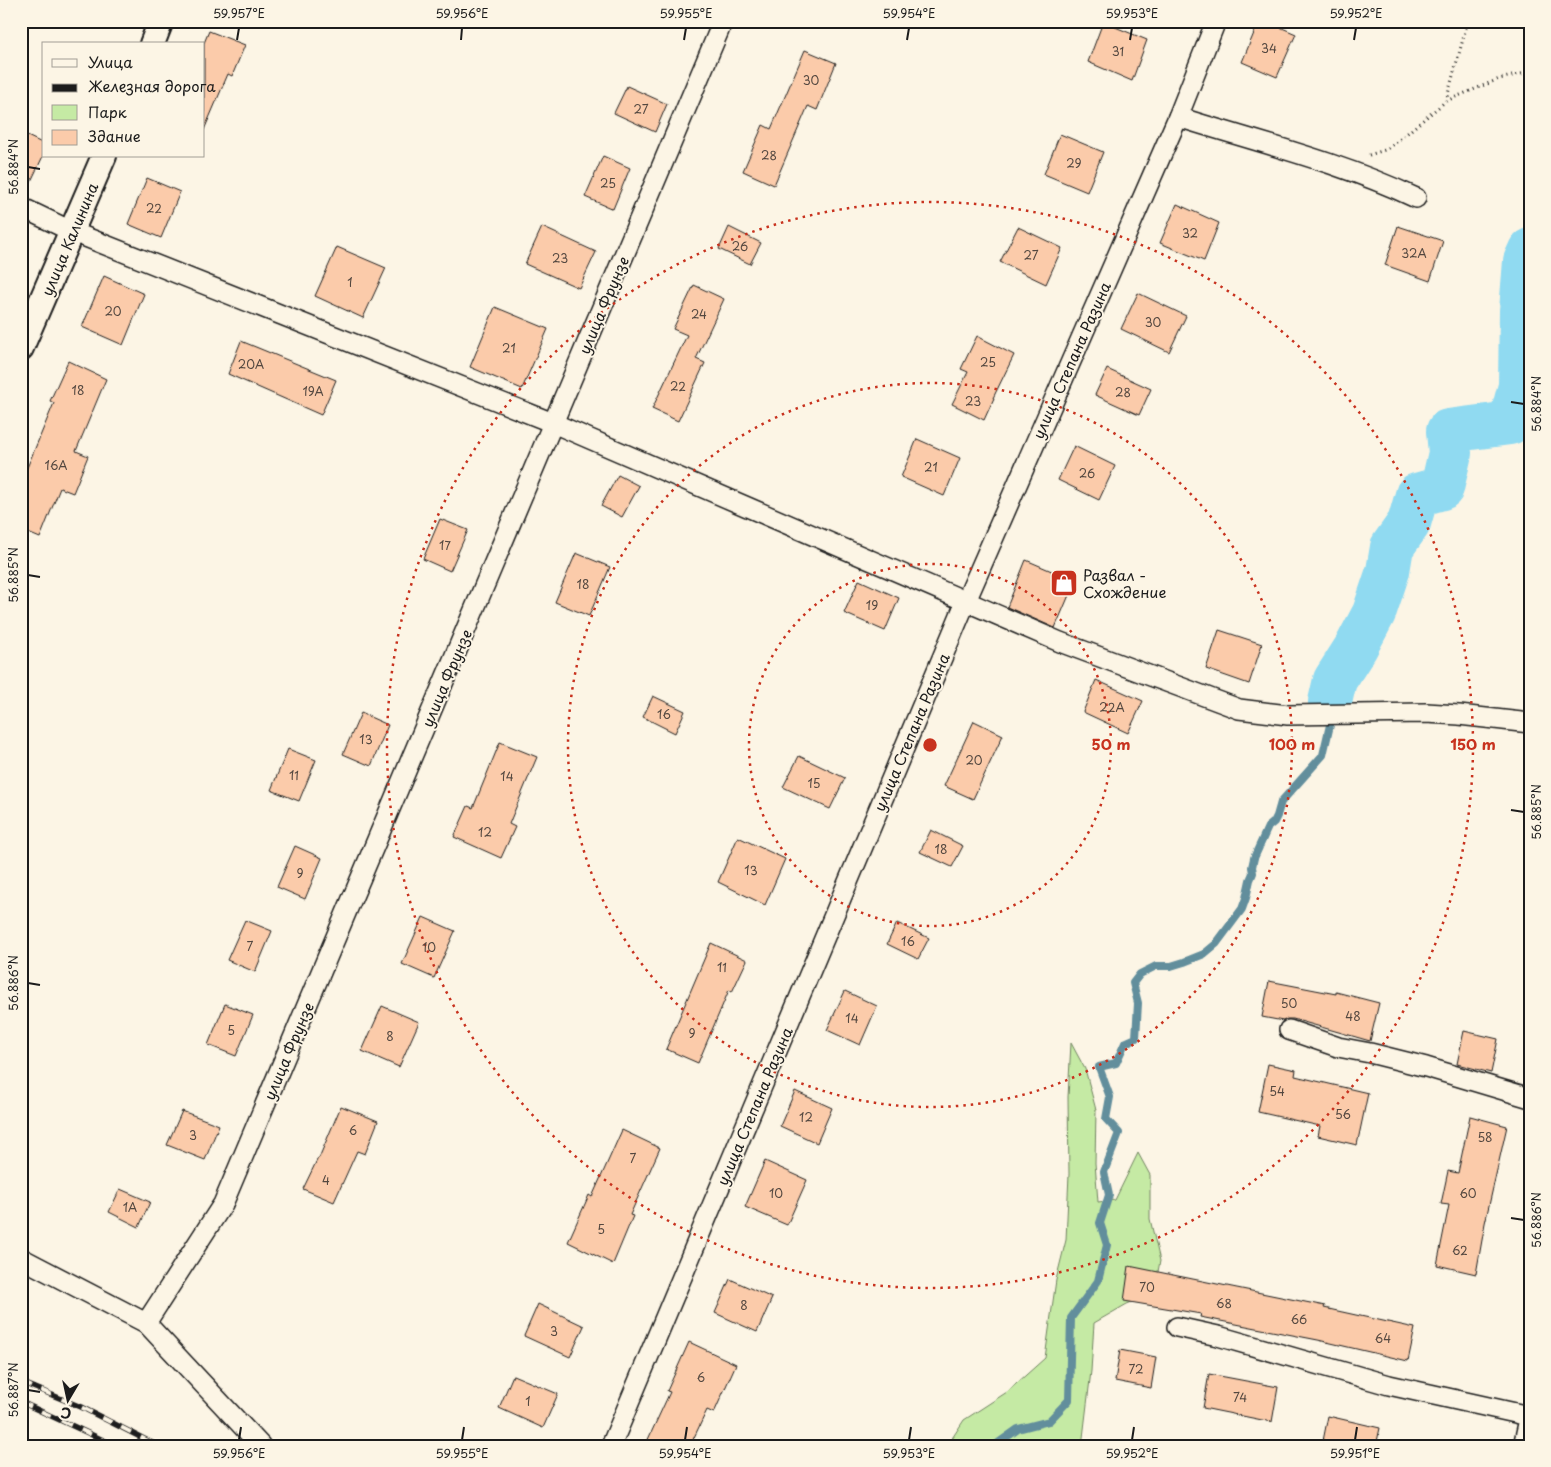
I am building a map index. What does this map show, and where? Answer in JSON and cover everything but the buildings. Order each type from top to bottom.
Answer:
[{"type":"street","points":[[153,42],[161,21]]},
{"type":"street","name":"улица Фрунзе","points":[[146,1323],[223,1204],[723,21]]},
{"type":"street","name":"улица Степана Разина","points":[[611,1446],[966,601],[1178,117],[1216,21]]},
{"type":"street","points":[[1178,117],[1335,166],[1386,184],[1416,198]]},
{"type":"street","name":"улица Калинина","points":[[21,348],[73,232],[103,158]]},
{"type":"street","points":[[21,206],[73,232],[553,424],[1060,642],[1239,709],[1288,715],[1426,713],[1530,723]]},
{"type":"street","points":[[1289,1030],[1338,1047],[1426,1067],[1530,1098]]},
{"type":"street","points":[[21,1258],[146,1323],[261,1446]]},
{"type":"street","points":[[1177,1327],[1218,1336],[1389,1385],[1530,1415],[1524,1446]]},
{"type":"path","points":[[1446,101],[1468,21]]},
{"type":"path","points":[[1335,166],[1388,149],[1446,101],[1500,79],[1530,72]]},
{"type":"green space","points":[[1071,1043],[1085,1069],[1096,1110],[1095,1163],[1098,1202],[1115,1200],[1138,1153],[1150,1175],[1150,1219],[1160,1261],[1154,1293],[1127,1304],[1094,1323],[1091,1371],[1082,1446],[947,1446],[964,1420],[1007,1392],[1045,1358],[1056,1280],[1066,1240],[1069,1174],[1068,1097]]},
{"type":"waterway","points":[[1330,702],[1335,680],[1356,647],[1374,613],[1388,571],[1392,547],[1409,523],[1417,495],[1442,488],[1450,453],[1448,431],[1510,423],[1520,386],[1521,311],[1525,261],[1530,250]]},
{"type":"waterway","points":[[994,1446],[1018,1429],[1049,1421],[1069,1400],[1071,1318],[1098,1281],[1107,1245],[1100,1223],[1109,1195],[1104,1172],[1119,1133],[1106,1119],[1110,1097],[1099,1067],[1116,1063],[1125,1043],[1136,1038],[1138,1003],[1133,983],[1140,974],[1156,966],[1171,966],[1184,962],[1204,954],[1216,944],[1242,909],[1253,873],[1254,858],[1268,827],[1277,816],[1281,802],[1323,755],[1330,725]]},
{"type":"railway","points":[[21,1382],[81,1407],[158,1446]]},
{"type":"railway","points":[[21,1402],[116,1446]]},
{"type":"place","name":"Развал - Схождение","points":[[1064,583]]}]
